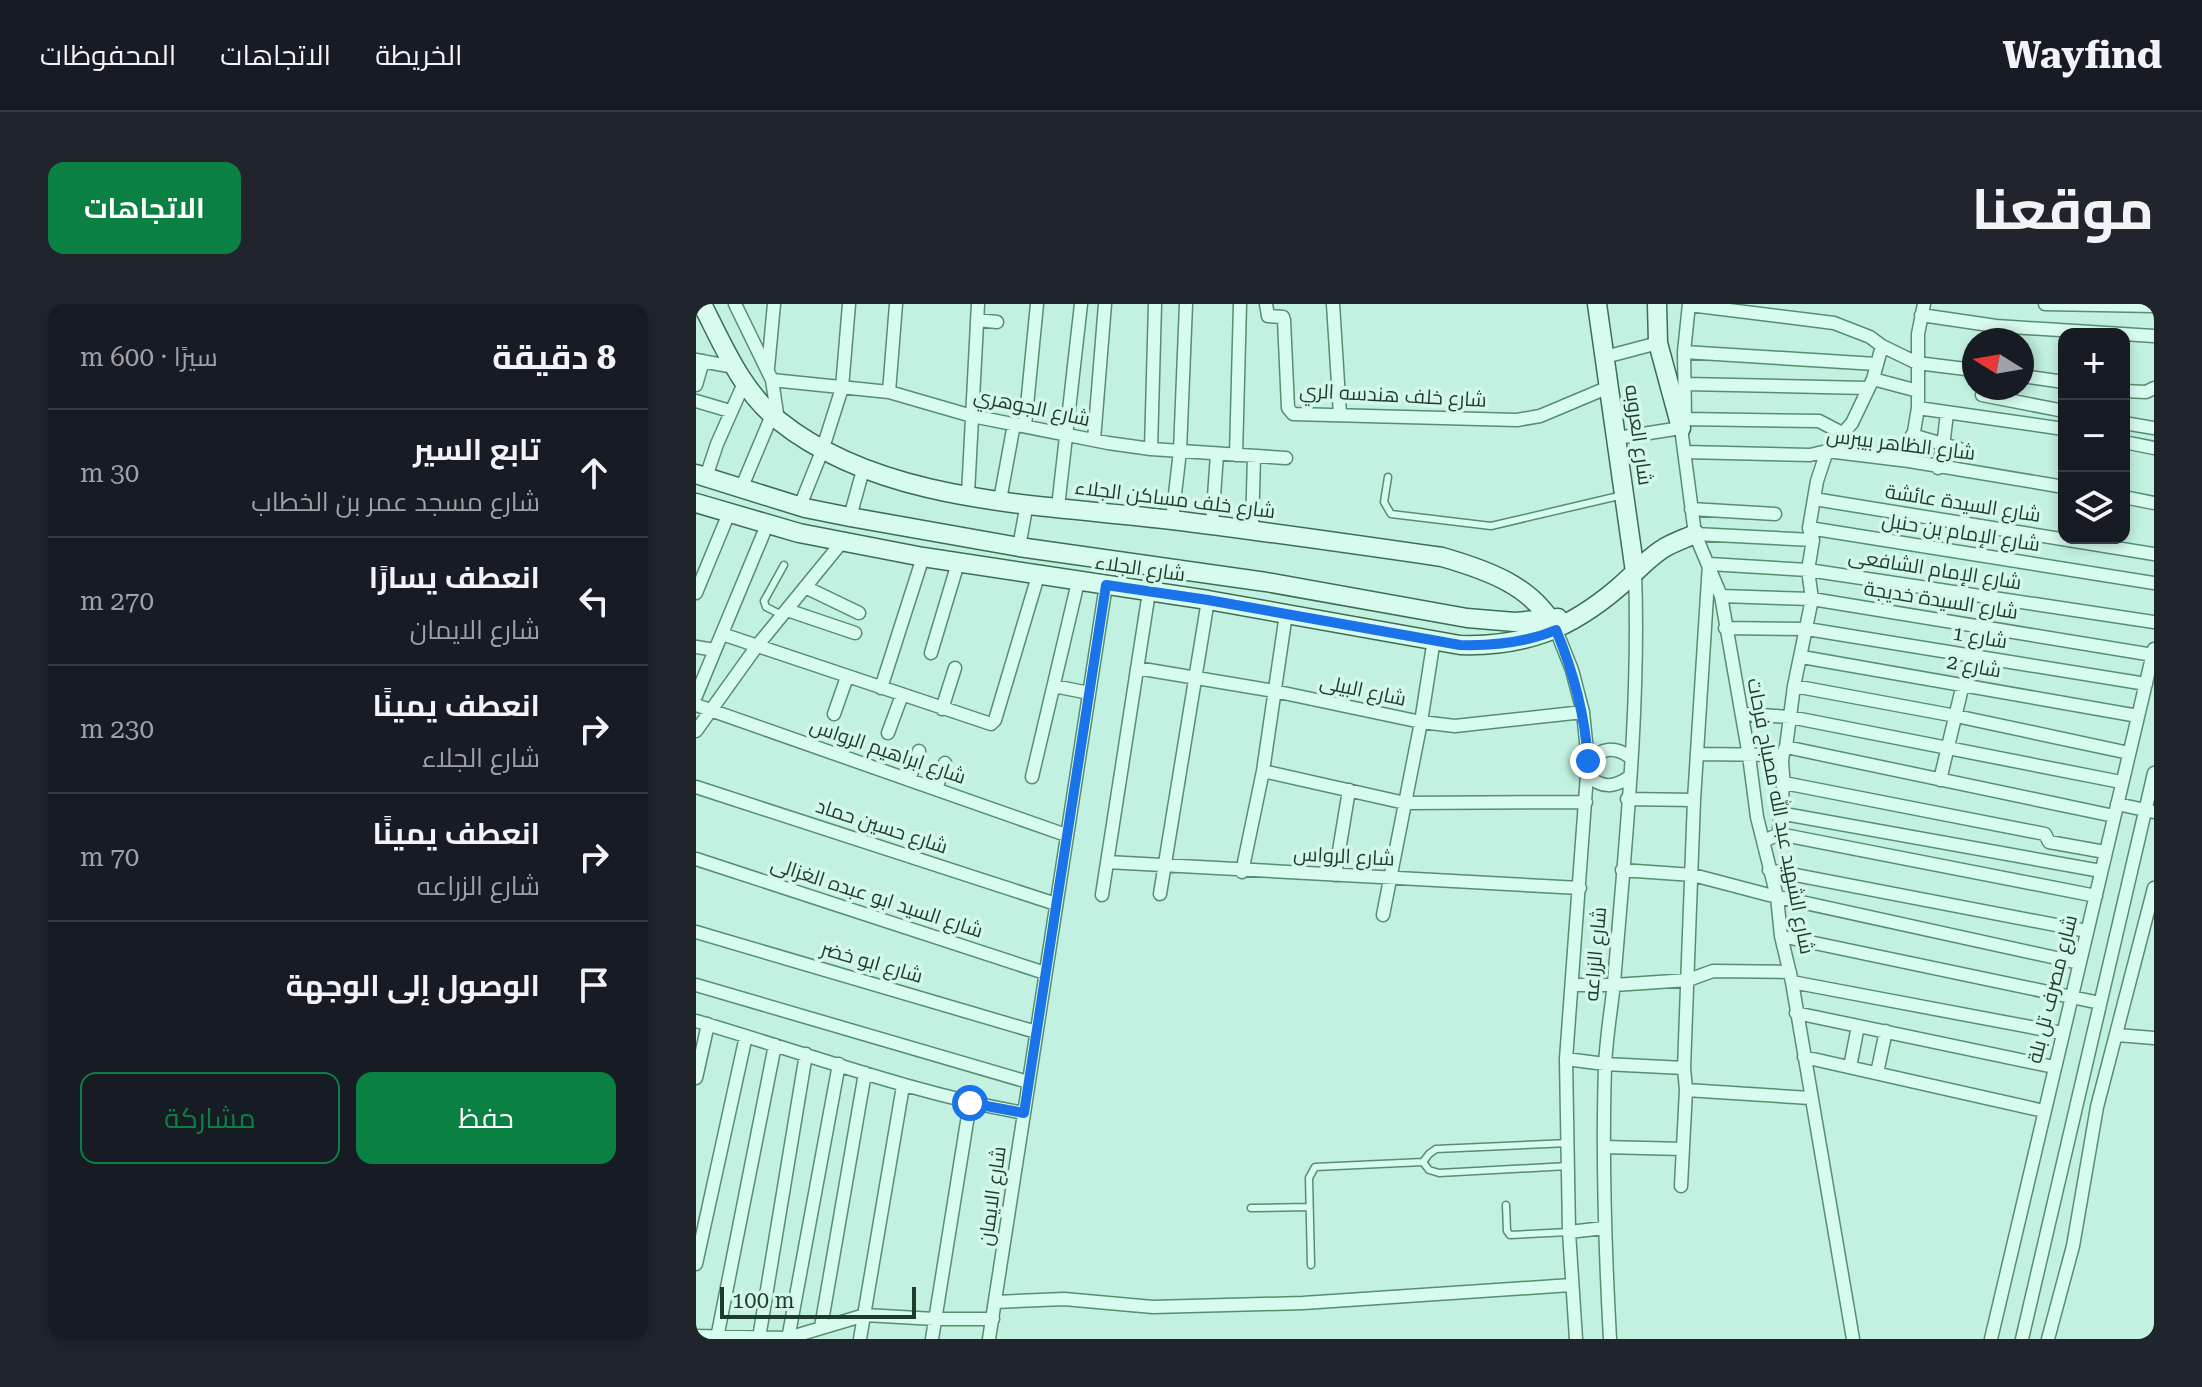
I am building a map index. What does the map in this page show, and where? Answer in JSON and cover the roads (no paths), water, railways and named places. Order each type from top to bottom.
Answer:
[{"type":"street","points":[[735,304],[770,375]]},
{"type":"street","points":[[741,489],[775,418],[770,375],[774,304]]},
{"type":"street","points":[[799,533],[802,507],[842,388],[849,304]]},
{"type":"street","points":[[889,392],[896,304]]},
{"type":"street","points":[[968,494],[978,304]]},
{"type":"street","points":[[1000,500],[1019,425],[1037,304]]},
{"type":"street","points":[[1058,507],[1081,304]]},
{"type":"street","points":[[1094,440],[1105,304]]},
{"type":"street","points":[[1151,449],[1155,304]]},
{"type":"street","points":[[1172,520],[1180,451],[1186,304]]},
{"type":"street","points":[[1236,455],[1240,304]]},
{"type":"street","name":"شارع خلف هندسه الري","points":[[1266,304],[1268,316],[1283,317],[1284,320],[1290,412],[1530,419],[1609,387]]},
{"type":"street","points":[[1333,304],[1340,415]]},
{"type":"street","name":"شارع العروبه","points":[[1597,304],[1635,572]]},
{"type":"street","name":"شارع العروبه","points":[[1657,304],[1658,343],[1683,424]]},
{"type":"street","points":[[1689,304],[1834,323],[1870,337],[1917,363],[1962,369]]},
{"type":"street","name":"شارع الشهيد عبد الله مصباح فرحات","points":[[1689,304],[1684,352],[1686,384],[1683,424],[1691,509],[1695,534],[1721,596],[1757,817],[1777,897],[1781,936],[1791,977],[1853,1339]]},
{"type":"street","points":[[2045,304],[2154,306]]},
{"type":"street","name":"شارع خلف مساكن الجلاء","points":[[700,305],[739,375],[775,418],[822,451],[863,470],[888,478],[1000,500],[1252,530],[1442,557],[1470,565],[1517,588],[1541,607],[1553,625]]},
{"type":"street","points":[[1909,461],[1918,408],[1917,363],[1922,309],[1996,326],[2058,331]]},
{"type":"street","points":[[977,320],[997,322]]},
{"type":"street","points":[[2130,335],[2154,336]]},
{"type":"street","points":[[1605,357],[1658,343]]},
{"type":"street","points":[[1779,834],[1784,783],[1783,751],[1812,599],[1808,570],[1814,499],[1827,451],[1852,423],[1870,384],[1882,346]]},
{"type":"street","points":[[1684,352],[1876,364]]},
{"type":"street","points":[[696,385],[700,360],[739,375],[730,411],[701,476]]},
{"type":"street","name":"شارع الجوهري","points":[[770,375],[842,388],[889,392],[972,416],[1094,440],[1151,449],[1286,458]]},
{"type":"street","points":[[2034,378],[2058,381]]},
{"type":"street","points":[[1686,384],[1870,384],[1918,391]]},
{"type":"street","points":[[2130,391],[2146,392],[2154,388]]},
{"type":"street","points":[[1980,416],[1982,400]]},
{"type":"street","points":[[2017,400],[2058,410]]},
{"type":"street","points":[[696,401],[730,411]]},
{"type":"street","points":[[1918,408],[2058,428]]},
{"type":"street","points":[[1938,468],[1947,413]]},
{"type":"street","points":[[1617,438],[1683,424],[1819,421],[1842,433]]},
{"type":"street","points":[[2130,424],[2154,428]]},
{"type":"street","points":[[1912,435],[1943,447],[1963,450]]},
{"type":"street","points":[[2130,443],[2154,448]]},
{"type":"street","name":"شارع الظاهر بيبرس","points":[[1685,452],[1810,455],[1827,451],[1909,461],[2058,486]]},
{"type":"street","points":[[1212,525],[1217,454]]},
{"type":"street","points":[[1252,530],[1254,456]]},
{"type":"street","points":[[850,517],[863,470]]},
{"type":"street","name":"شارع الجلاء","points":[[701,476],[802,507],[1019,547],[1266,582],[1467,618],[1553,625]]},
{"type":"street","points":[[2130,498],[2154,503]]},
{"type":"street","name":"شارع السيدة عائشة","points":[[1814,499],[2154,554]]},
{"type":"street","name":"شارع الجلاء","points":[[696,503],[799,533],[923,557],[1482,646],[1529,640],[1553,625],[1577,618],[1662,549],[1695,534]]},
{"type":"street","points":[[1019,547],[1027,503]]},
{"type":"street","points":[[1691,509],[1775,514]]},
{"type":"street","points":[[696,593],[729,513]]},
{"type":"street","points":[[696,696],[767,525]]},
{"type":"street","name":"شارع الإمام بن حنبل","points":[[1695,534],[1811,534],[2154,583]]},
{"type":"street","points":[[696,731],[757,646],[842,542]]},
{"type":"street","points":[[881,688],[923,557]]},
{"type":"street","points":[[931,653],[958,563]]},
{"type":"street","points":[[1681,1186],[1694,800],[1709,564]]},
{"type":"street","name":"شارع الإمام الشافعى","points":[[1709,564],[1808,570],[2154,622]]},
{"type":"street","name":"شارع الزراعه","points":[[1610,1339],[1604,1228],[1605,1064],[1614,985],[1638,644],[1635,572]]},
{"type":"street","points":[[722,634],[991,724],[995,720],[1038,576]]},
{"type":"street","points":[[1032,777],[1078,582]]},
{"type":"street","points":[[1261,609],[1268,605],[1272,597],[1266,582]]},
{"type":"street","name":"شارع الايمان","points":[[989,1339],[1106,585]]},
{"type":"street","points":[[805,587],[859,613]]},
{"type":"street","points":[[1316,619],[1311,613],[1311,604],[1314,596],[1321,591]]},
{"type":"street","points":[[1102,895],[1149,592]]},
{"type":"street","name":"شارع السيدة خديجة","points":[[1721,596],[1812,599],[2153,652]]},
{"type":"street","points":[[1160,894],[1198,678],[1208,600]]},
{"type":"street","points":[[785,612],[855,633]]},
{"type":"street","points":[[1242,872],[1263,771],[1286,614]]},
{"type":"street","name":"شارع الزراعه","points":[[1553,625],[1572,670],[1583,712],[1588,761],[1566,1059],[1569,1232],[1576,1339]]},
{"type":"street","name":"شارع 1","points":[[1725,628],[1807,629],[2146,684]]},
{"type":"street","points":[[1383,915],[1434,639]]},
{"type":"street","points":[[696,647],[715,650]]},
{"type":"street","name":"شارع مصرف تل بلة","points":[[1991,1339],[2153,652]]},
{"type":"street","name":"شارع 2","points":[[1802,657],[2138,716]]},
{"type":"street","points":[[942,709],[955,668]]},
{"type":"street","name":"شارع البيلى","points":[[1137,668],[1274,691],[1421,722],[1473,725],[1583,712]]},
{"type":"street","points":[[834,714],[847,677]]},
{"type":"street","points":[[1940,780],[1963,684]]},
{"type":"street","points":[[1054,686],[1089,693]]},
{"type":"street","points":[[1794,686],[2129,753]]},
{"type":"street","points":[[888,733],[902,695]]},
{"type":"street","name":"شارع ابراهيم الرواس","points":[[696,705],[1066,835]]},
{"type":"street","points":[[1742,714],[1790,717],[2121,782]]},
{"type":"street","points":[[1588,761],[1608,749],[1620,750],[1630,757]]},
{"type":"street","points":[[909,780],[919,751]]},
{"type":"street","points":[[1699,754],[1749,756],[1783,751],[2115,810],[2150,811]]},
{"type":"street","points":[[936,789],[945,763]]},
{"type":"street","points":[[1263,771],[1405,803],[1586,802]]},
{"type":"street","points":[[2022,1339],[2100,1003],[2150,811],[2154,773]]},
{"type":"street","points":[[1588,776],[1608,786],[1620,784],[1629,777]]},
{"type":"street","points":[[1784,783],[2045,834],[2049,842],[2105,852]]},
{"type":"street","name":"شارع حسين حماد","points":[[696,787],[1056,904]]},
{"type":"street","points":[[1335,875],[1349,790]]},
{"type":"street","points":[[1627,799],[1694,800]]},
{"type":"street","points":[[1779,813],[2101,871]]},
{"type":"street","points":[[1764,841],[1779,834],[2096,896]]},
{"type":"street","name":"شارع السيد ابو عبده الغزالى","points":[[696,859],[1045,973]]},
{"type":"street","name":"شارع الرواس","points":[[1107,862],[1242,872],[1580,888]]},
{"type":"street","points":[[1622,870],[1693,875],[1777,897],[2079,963]]},
{"type":"street","points":[[1769,870],[2087,931]]},
{"type":"street","points":[[2048,1339],[2073,1246],[2097,1107],[2149,930],[2154,888]]},
{"type":"street","name":"شارع ابو خضر","points":[[696,932],[1036,1032]]},
{"type":"street","points":[[1781,936],[2100,1003]]},
{"type":"street","points":[[1573,985],[1688,980],[1713,971],[1791,977],[2062,1033]]},
{"type":"street","points":[[696,985],[1028,1082]]},
{"type":"street","points":[[1796,1013],[2054,1067]]},
{"type":"street","points":[[696,1078],[702,1023],[903,1086],[1024,1113]]},
{"type":"street","points":[[1850,1067],[1858,1026]]},
{"type":"street","points":[[1877,1073],[1886,1031]]},
{"type":"street","points":[[2117,1035],[2154,1038]]},
{"type":"street","points":[[696,1264],[746,1036]]},
{"type":"street","points":[[775,1045],[707,1338],[788,1338],[865,1315],[993,1319]]},
{"type":"street","points":[[759,1338],[806,1054]]},
{"type":"street","points":[[1804,1057],[2044,1111]]},
{"type":"street","points":[[1566,1059],[1684,1068]]},
{"type":"street","points":[[788,1338],[839,1064]]},
{"type":"street","points":[[821,1327],[865,1073]]},
{"type":"street","points":[[860,1339],[903,1086]]},
{"type":"street","points":[[1686,1090],[1810,1098]]},
{"type":"street","points":[[932,1339],[970,1103]]},
{"type":"street","points":[[1604,1147],[1683,1149]]},
{"type":"street","points":[[1569,1232],[1604,1228]]},
{"type":"street","points":[[996,1302],[1064,1299],[1153,1307],[1303,1303],[1571,1285]]},
{"type":"lane","points":[[1388,477],[1384,502],[1391,514],[1480,526],[1502,524],[1625,495]]},
{"type":"lane","points":[[784,565],[764,601],[766,607],[785,612]]},
{"type":"lane","points":[[1423,1162],[1436,1149],[1569,1143]]},
{"type":"lane","points":[[1423,1162],[1429,1170],[1439,1173],[1568,1166]]},
{"type":"lane","points":[[1311,1265],[1310,1174],[1315,1167],[1423,1162]]},
{"type":"lane","points":[[1506,1205],[1507,1231],[1510,1235],[1569,1232]]},
{"type":"lane","points":[[1251,1208],[1309,1207]]}]
